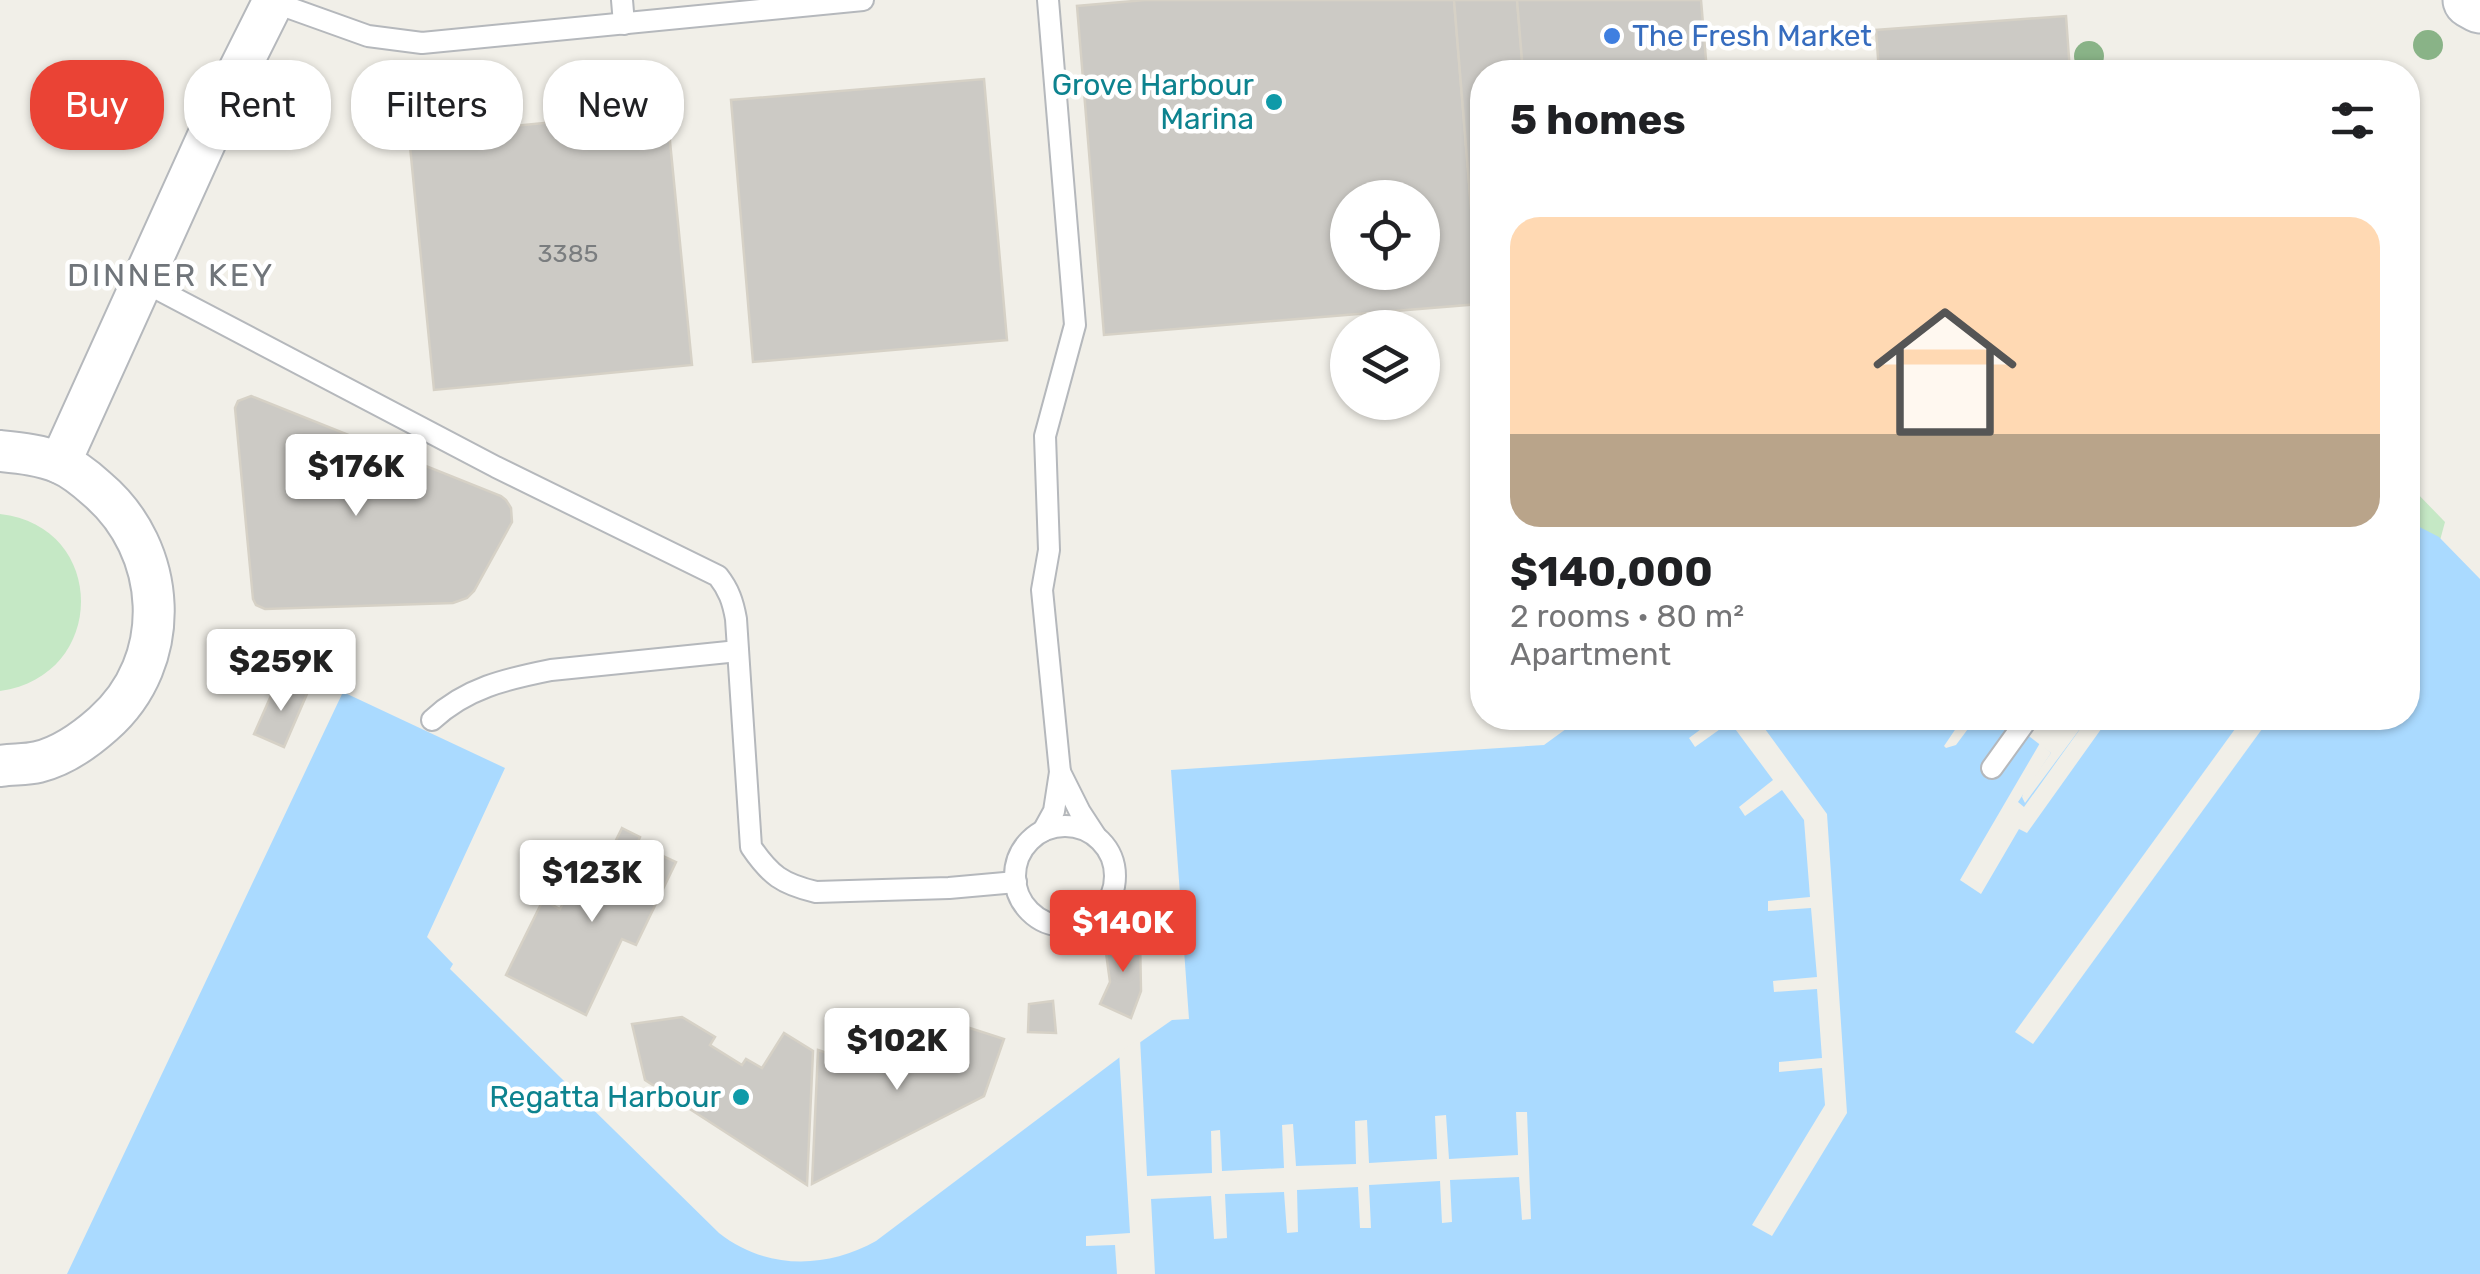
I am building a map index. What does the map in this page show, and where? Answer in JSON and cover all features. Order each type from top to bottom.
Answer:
[{"type":"main road","points":[[2471,0],[2480,5]]},
{"type":"street","points":[[60,463],[273,1]]},
{"type":"street","points":[[0,452],[60,463],[115,504],[139,540],[152,580],[154,623],[144,669],[119,710],[83,742],[39,762],[0,766]]},
{"type":"lane","points":[[622,0],[624,24]]},
{"type":"lane","points":[[273,1],[368,36],[422,43],[863,0]]},
{"type":"lane","points":[[1044,831],[1054,811],[1060,772],[1042,590],[1049,550],[1045,436],[1076,326],[1048,0]]},
{"type":"lane","points":[[142,281],[496,467],[718,576],[732,600],[751,846],[776,878],[816,892],[1016,882]]},
{"type":"lane","points":[[432,720],[468,693],[522,676],[738,651]]},
{"type":"lane","points":[[1992,768],[2019,730]]},
{"type":"lane","points":[[1060,772],[1095,836]]},
{"type":"lane","points":[[1066,825],[1081,828],[1106,846],[1113,860],[1112,894],[1103,910],[1089,920],[1073,926],[1056,925],[1026,907],[1018,892],[1018,859],[1026,845],[1044,831],[1066,825]]},
{"type":"green space","points":[[2420,496],[2445,522],[2436,555],[2420,558]]},
{"type":"green space","points":[[0,514],[35,524],[61,545],[76,571],[81,601],[76,632],[61,659],[35,680],[0,691]]},
{"type":"water","points":[[2420,527],[2439,537],[2480,579],[2480,1274],[67,1274],[343,692],[505,768],[427,937],[453,964],[450,969],[719,1233],[756,1254],[796,1261],[837,1257],[876,1241],[1132,1048],[1172,1020],[1189,1019],[1171,770],[1544,745],[1565,730],[1955,730],[1946,748],[1956,745],[1967,730],[2021,730],[2051,753],[2024,791],[2025,803],[2079,730],[2420,730]]},
{"type":"pier","points":[[1700,730],[1719,730],[1695,747],[1689,738]]},
{"type":"pier","points":[[1736,730],[1766,730],[1827,814],[1847,1113],[1772,1236],[1752,1225],[1825,1105],[1822,1068],[1779,1072],[1779,1062],[1822,1058],[1817,989],[1774,992],[1773,981],[1817,977],[1811,908],[1768,911],[1768,901],[1810,897],[1804,820],[1782,790],[1745,816],[1739,807],[1773,780]]},
{"type":"pier","points":[[2079,730],[2100,730],[2027,833],[2019,829],[1981,894],[1960,880],[2040,743],[2051,753],[2018,802],[2024,807]]},
{"type":"pier","points":[[2234,730],[2261,730],[2033,1044],[2015,1032]]},
{"type":"pier","points":[[1140,1038],[1147,1176],[1212,1173],[1211,1131],[1220,1130],[1222,1171],[1284,1168],[1282,1125],[1293,1124],[1296,1166],[1356,1164],[1355,1121],[1367,1120],[1369,1163],[1437,1159],[1435,1116],[1446,1115],[1449,1159],[1518,1155],[1516,1112],[1527,1112],[1531,1219],[1522,1220],[1519,1177],[1450,1180],[1452,1222],[1442,1223],[1440,1181],[1369,1185],[1371,1228],[1360,1228],[1358,1187],[1297,1190],[1298,1232],[1287,1233],[1284,1192],[1225,1194],[1227,1238],[1214,1239],[1211,1196],[1151,1199],[1155,1274],[1117,1274],[1115,1245],[1086,1246],[1086,1236],[1130,1233],[1119,1052]]},
{"type":"building","name":"Grove Harbour Marina","points":[[1145,0],[1454,0],[1470,195],[1470,305],[1330,310],[1330,316],[1104,335],[1077,6]]},
{"type":"building","points":[[1454,0],[1517,0],[1522,60],[1470,60],[1470,195]]},
{"type":"building","name":"The Fresh Market","points":[[1517,0],[1701,0],[1706,60],[1522,60]]},
{"type":"building","points":[[2066,16],[2069,60],[1878,60],[1876,30]]},
{"type":"building","points":[[984,79],[1007,340],[753,362],[731,100]]},
{"type":"building","points":[[543,123],[543,150],[671,150],[692,365],[434,390],[410,150],[523,150],[523,125]]},
{"type":"building","points":[[251,396],[506,500],[512,522],[474,591],[453,603],[265,609],[256,605],[235,408],[238,401]]},
{"type":"building","points":[[277,682],[307,694],[284,747],[254,734]]},
{"type":"building","points":[[622,828],[640,837],[637,844],[676,862],[636,945],[622,939],[586,1015],[506,975],[543,900],[560,909],[578,873],[596,881]]},
{"type":"building","points":[[1140,937],[1141,991],[1131,1018],[1100,1004],[1110,982],[1104,938]]},
{"type":"building","points":[[1053,1001],[1056,1033],[1028,1032],[1029,1004]]},
{"type":"building","name":"Regatta Harbour","points":[[682,1017],[715,1037],[710,1045],[742,1065],[746,1059],[762,1068],[784,1033],[813,1051],[807,1185],[645,1080],[632,1024]]},
{"type":"building","points":[[948,1021],[1004,1039],[984,1096],[812,1184],[818,1050],[863,1065]]},
{"type":"place","name":"The Fresh Market","points":[[1612,36]]},
{"type":"place","name":"Grove Harbour Marina","points":[[1274,102]]},
{"type":"place","name":"Regatta Harbour","points":[[741,1097]]},
{"type":"district","name":"DINNER KEY","points":[[171,275]]}]
